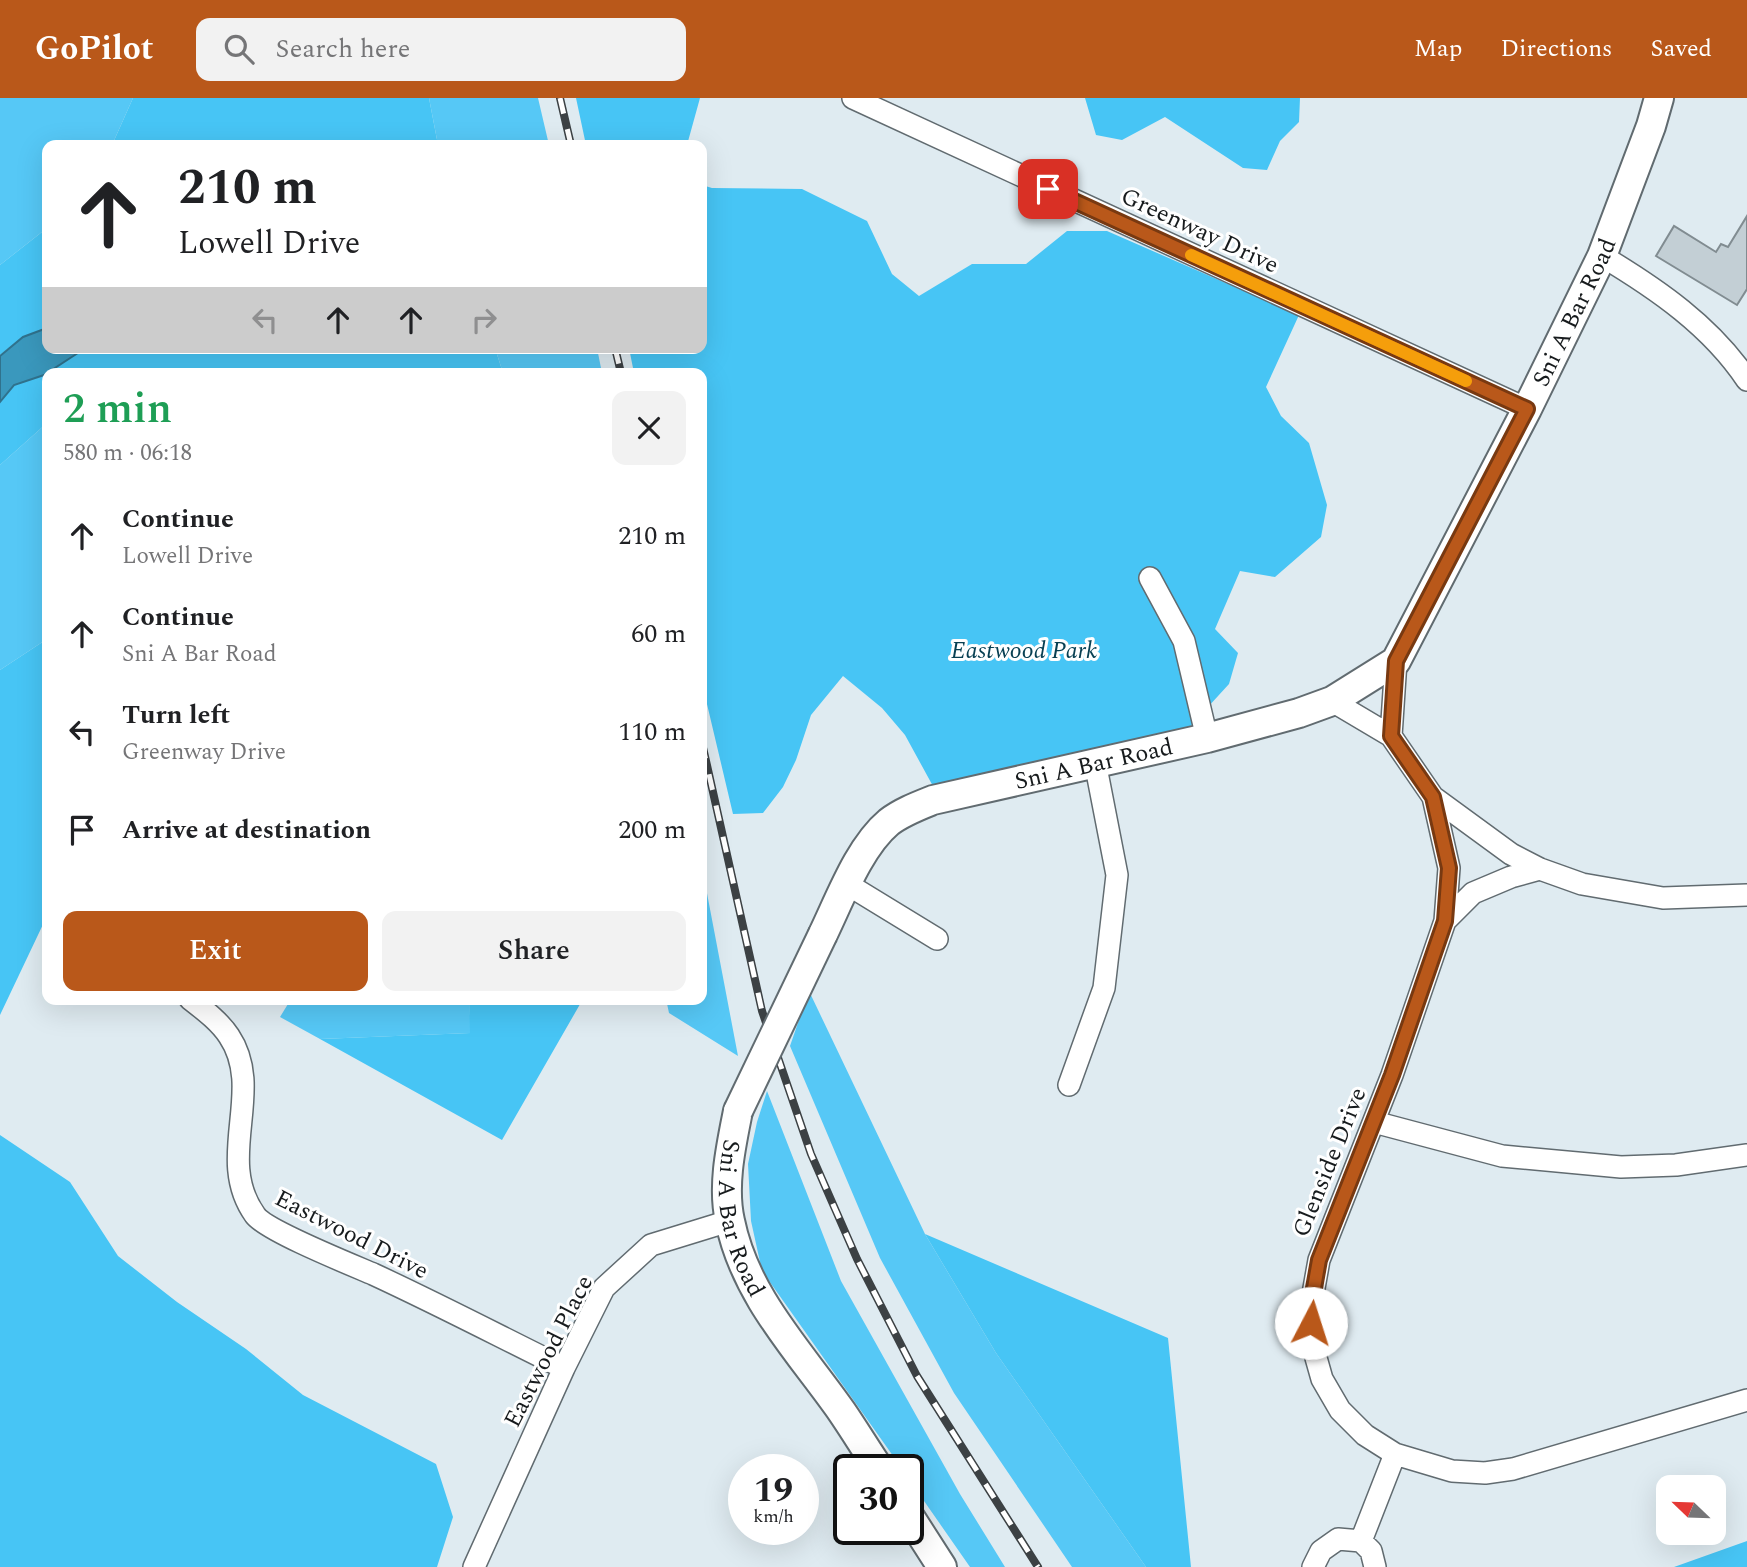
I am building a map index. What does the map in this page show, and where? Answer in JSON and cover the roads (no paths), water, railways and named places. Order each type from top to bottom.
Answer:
[{"type":"street","name":"Greenway Drive","points":[[853,98],[1527,409]]},
{"type":"street","name":"Sni A Bar Road","points":[[870,1454],[750,1281],[729,1221],[727,1163],[737,1111],[847,884],[872,840],[889,822],[910,809],[933,800],[1207,738],[1299,713],[1332,701],[1396,661],[1527,409],[1602,256],[1659,98]]},
{"type":"street","points":[[1602,256],[1654,287],[1698,323],[1747,380]]},
{"type":"street","points":[[1150,578],[1184,641],[1207,738]]},
{"type":"street","points":[[1391,736],[1396,661]]},
{"type":"street","points":[[1332,701],[1391,736],[1433,797],[1511,854],[1539,869],[1582,884],[1663,898],[1747,895]]},
{"type":"street","points":[[1069,1085],[1104,988],[1117,875],[1095,762]]},
{"type":"street","name":"Glenside Drive","points":[[1433,797],[1449,868],[1445,921],[1374,1122],[1319,1260],[1311,1305],[1311,1340],[1322,1379],[1340,1410],[1365,1435],[1395,1454],[1452,1471],[1485,1473],[1513,1469],[1747,1400]]},
{"type":"street","name":"Glenside Drive","points":[[1445,921],[1473,893],[1539,869]]},
{"type":"street","points":[[847,884],[937,939]]},
{"type":"street","name":"Eastwood Drive","points":[[198,1005],[229,1036],[242,1066],[243,1102],[237,1161],[243,1190],[256,1217],[303,1243],[564,1368]]},
{"type":"street","points":[[1374,1122],[1502,1156],[1621,1167],[1676,1165],[1747,1155]]},
{"type":"street","name":"Eastwood Place","points":[[474,1567],[564,1368],[604,1288],[651,1245],[729,1221]]},
{"type":"street","points":[[1361,1541],[1395,1454]]},
{"type":"street","points":[[924,1539],[942,1567]]},
{"type":"street","points":[[1312,1567],[1321,1551],[1330,1542],[1338,1539],[1361,1541],[1371,1550],[1375,1567]]},
{"type":"railway","points":[[560,98],[570,140]]},
{"type":"railway","points":[[616,354],[620,368]]},
{"type":"railway","points":[[707,765],[762,1011],[811,1154],[857,1259],[917,1376],[1038,1567]]},
{"type":"park label","name":"Eastwood Park","points":[[1024,650]]}]
